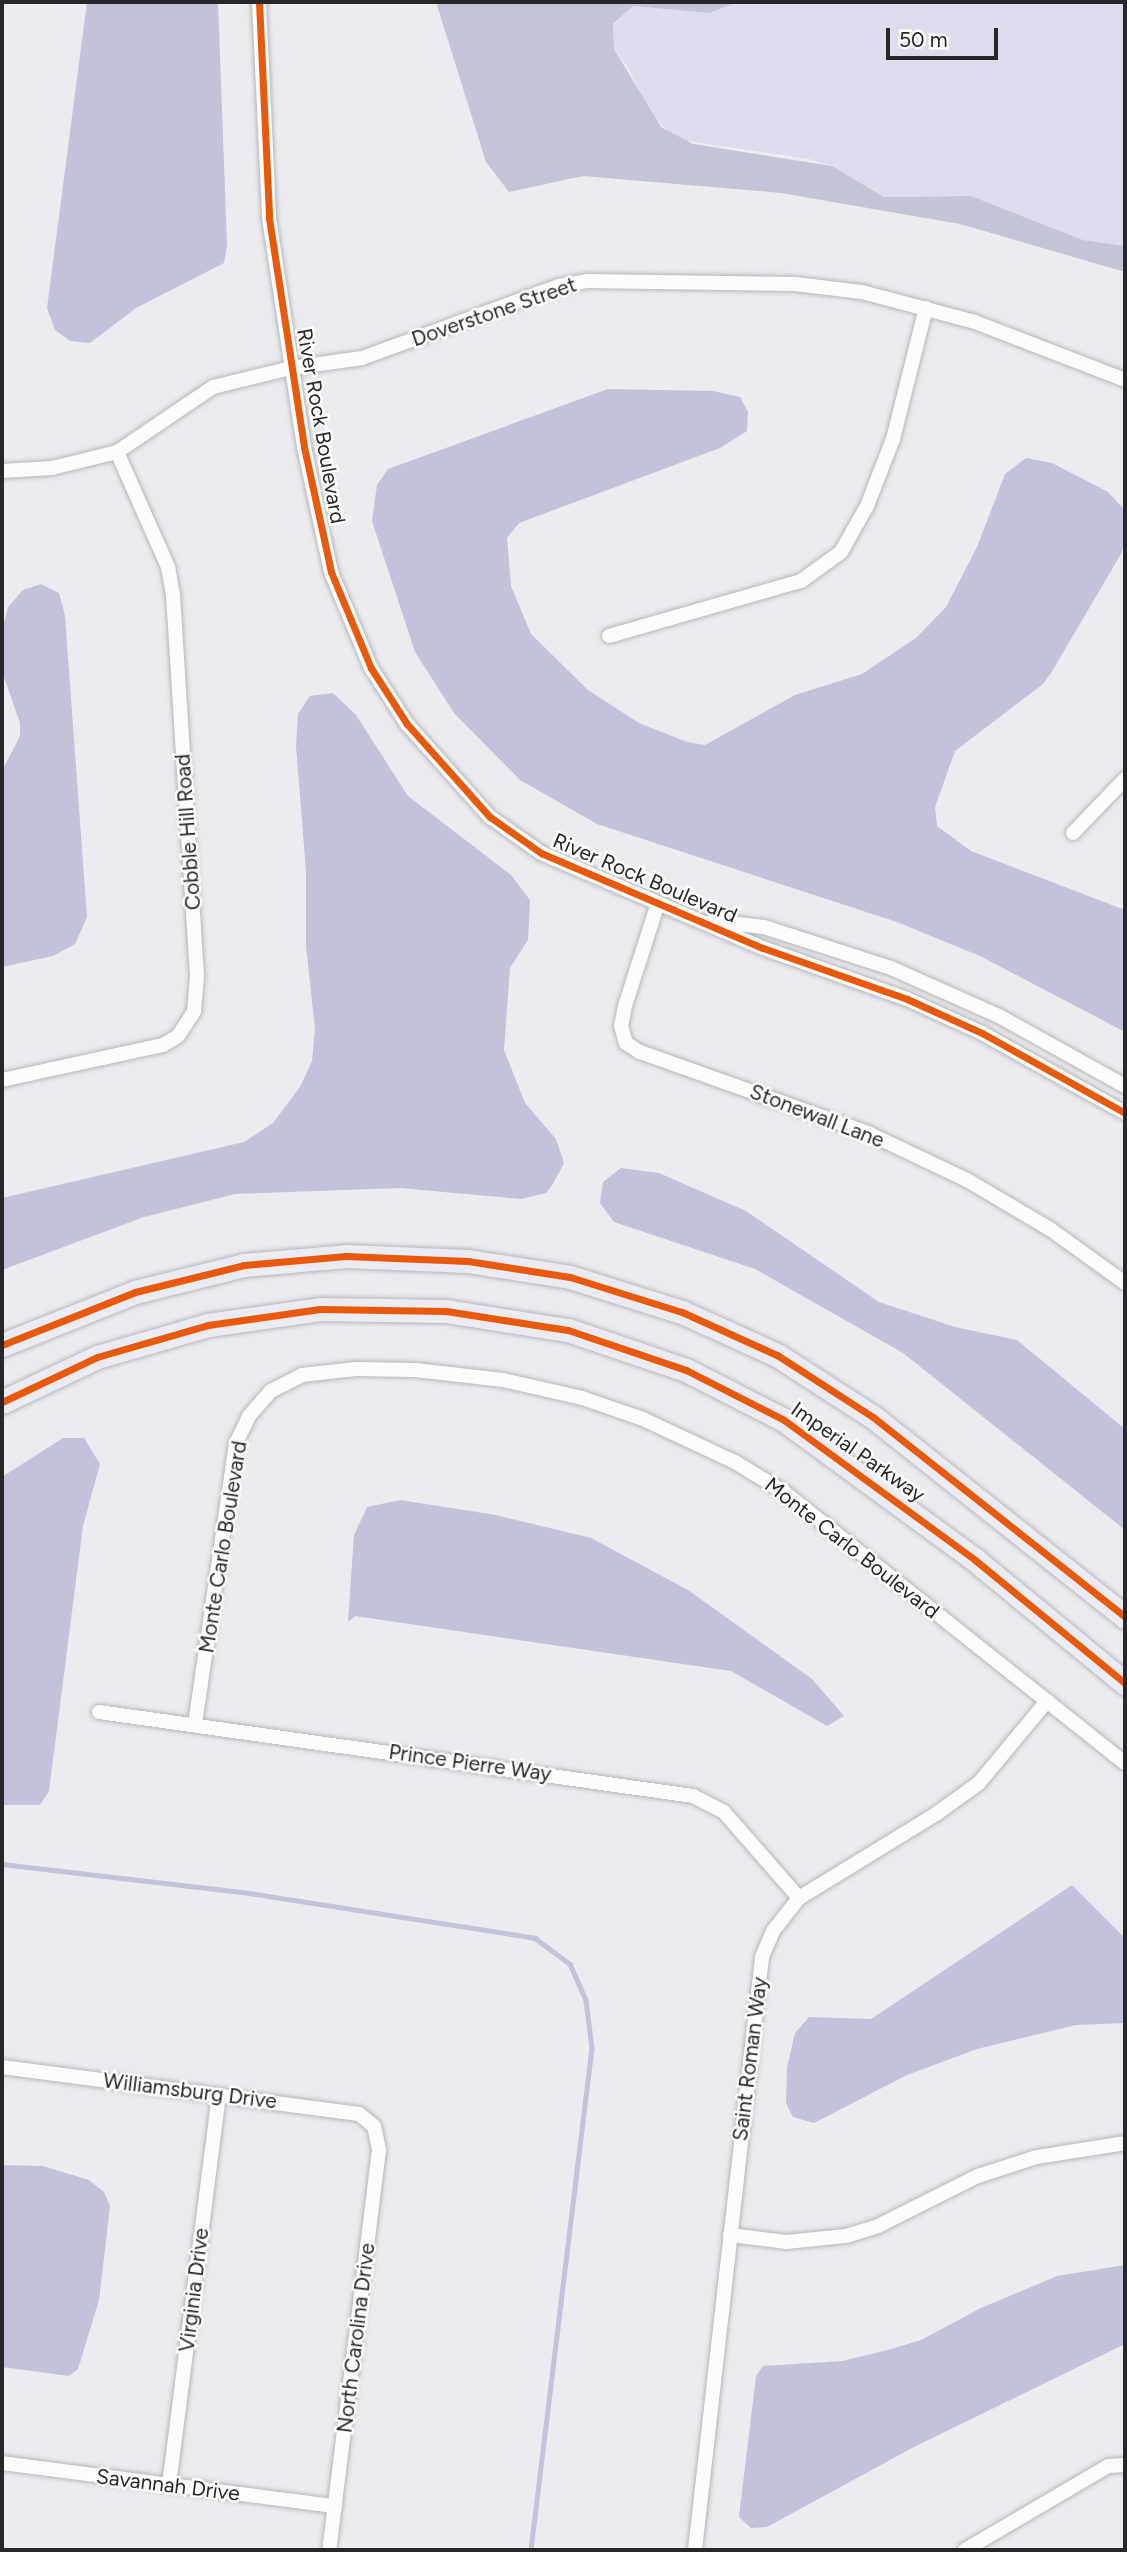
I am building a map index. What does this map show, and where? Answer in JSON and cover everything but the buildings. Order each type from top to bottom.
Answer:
[{"type":"main road","name":"Imperial Parkway","points":[[2,1345],[135,1292],[244,1265],[346,1256],[468,1261],[570,1277],[682,1312],[777,1355],[873,1417],[1125,1617]]},
{"type":"main road","name":"Imperial Parkway","points":[[2,1402],[122,1350],[208,1325],[320,1309],[446,1311],[568,1331],[686,1370],[785,1420],[975,1560],[1125,1683]]},
{"type":"street","name":"River Rock Boulevard","points":[[259,2],[269,218],[291,368],[331,572],[370,668],[407,724],[490,817],[541,853],[658,903],[708,921],[763,948],[907,999],[982,1033],[1125,1113]]},
{"type":"street","name":"Doverstone Street","points":[[2,471],[52,468],[117,452],[213,387],[291,368],[362,358],[559,286],[587,281],[795,284],[862,292],[1001,331],[1125,380]]},
{"type":"street","points":[[609,636],[801,581],[841,552],[867,506],[893,439],[926,308]]},
{"type":"street","name":"Cobble Hill Road","points":[[2,1080],[163,1045],[178,1036],[194,1011],[197,976],[173,595],[168,567],[117,452]]},
{"type":"street","points":[[1073,833],[1125,779]]},
{"type":"street","name":"Stonewall Lane","points":[[658,903],[625,1006],[621,1026],[626,1043],[640,1052],[870,1134],[967,1180],[1050,1229],[1125,1283]]},
{"type":"street","name":"River Rock Boulevard","points":[[708,921],[764,927],[891,968],[999,1016],[1125,1086]]},
{"type":"street","name":"Monte Carlo Boulevard","points":[[195,1724],[236,1443],[258,1404],[286,1381],[321,1371],[356,1369],[460,1374],[550,1390],[618,1409],[707,1448],[784,1492],[1125,1763]]},
{"type":"street","name":"Saint Roman Way","points":[[695,2550],[762,1957],[773,1931],[799,1898],[979,1783],[1047,1701]]},
{"type":"street","name":"Prince Pierre Way","points":[[99,1712],[693,1796],[730,1817],[799,1898]]},
{"type":"street","name":"Williamsburg Drive","points":[[2,2067],[359,2114],[374,2126]]},
{"type":"street","name":"Virginia Drive","points":[[169,2485],[219,2095]]},
{"type":"street","name":"North Carolina Drive","points":[[329,2550],[379,2150],[374,2126]]},
{"type":"street","points":[[730,2235],[786,2242],[846,2236],[878,2227],[978,2176],[1037,2157],[1125,2143]]},
{"type":"street","name":"Savannah Drive","points":[[2,2463],[335,2506]]},
{"type":"street","points":[[965,2550],[1108,2466],[1125,2465]]},
{"type":"shaded area","points":[[87,2],[218,2],[227,245],[224,263],[136,308],[90,343],[70,341],[55,330],[47,308]]},
{"type":"shaded area","points":[[436,2],[738,2],[709,13],[633,6],[613,24],[614,49],[661,127],[693,144],[832,166],[884,197],[971,196],[1083,240],[1125,246],[1125,272],[960,224],[781,193],[583,176],[509,192],[486,162]]},
{"type":"shaded area","points":[[738,2],[1125,2],[1125,246],[1083,240],[971,196],[884,197],[832,166],[809,159],[680,140],[650,115],[629,69],[614,49],[613,25],[633,6],[709,13]]},
{"type":"shaded area","points":[[608,389],[713,391],[740,397],[748,412],[747,431],[720,448],[519,523],[507,538],[511,586],[531,634],[588,690],[639,723],[687,742],[705,745],[795,695],[862,674],[916,638],[946,607],[977,547],[1005,474],[1026,458],[1052,463],[1108,492],[1123,508],[1125,540],[1121,554],[1051,673],[1043,684],[955,751],[935,807],[937,826],[971,851],[1125,910],[1125,1032],[980,956],[897,922],[597,824],[520,780],[454,713],[415,652],[372,521],[377,485],[388,469]]},
{"type":"shaded area","points":[[41,584],[59,593],[65,616],[87,917],[75,944],[53,956],[2,967],[2,771],[20,736],[20,723],[2,671],[2,631],[8,607],[23,590]]},
{"type":"shaded area","points":[[333,693],[356,715],[408,796],[511,875],[530,900],[528,940],[510,968],[504,1050],[525,1103],[556,1139],[564,1163],[553,1184],[546,1193],[521,1199],[400,1188],[235,1194],[144,1217],[2,1270],[2,1198],[244,1142],[273,1123],[300,1087],[312,1061],[315,1028],[306,947],[306,871],[296,746],[298,714],[310,696]]},
{"type":"shaded area","points":[[621,1168],[659,1173],[746,1211],[879,1302],[955,1327],[1017,1340],[1125,1429],[1125,1530],[903,1353],[755,1269],[614,1222],[600,1203],[603,1182]]},
{"type":"shaded area","points":[[63,1438],[84,1438],[100,1464],[83,1526],[49,1791],[40,1805],[2,1805],[2,1477]]},
{"type":"shaded area","points":[[400,1500],[496,1515],[591,1538],[688,1590],[812,1679],[844,1716],[827,1726],[731,1671],[355,1616],[348,1622],[354,1535],[367,1507]]},
{"type":"shaded area","points":[[1072,1885],[1125,1938],[1125,2023],[1076,2025],[977,2049],[907,2075],[814,2123],[793,2117],[786,2103],[787,2067],[795,2033],[809,2017],[871,2019]]},
{"type":"shaded area","points":[[2,2165],[43,2166],[89,2180],[104,2192],[110,2206],[99,2300],[78,2369],[69,2376],[2,2367]]},
{"type":"shaded area","points":[[1125,2265],[1125,2344],[914,2447],[767,2527],[751,2528],[739,2517],[756,2376],[763,2366],[842,2361],[888,2350],[921,2340],[981,2308],[1057,2276]]},
{"type":"waterway","points":[[2,1864],[249,1893],[535,1938],[570,1964],[586,2000],[592,2048],[531,2550]]},
{"type":"cycle path","points":[[259,2],[269,218],[304,447],[331,572],[371,668],[407,724],[490,817],[541,853],[763,948],[907,999],[982,1033],[1125,1113]]},
{"type":"cycle path","points":[[2,1345],[135,1292],[244,1265],[346,1256],[468,1261],[570,1277],[682,1312],[777,1355],[873,1417],[1125,1617]]},
{"type":"cycle path","points":[[2,1402],[97,1357],[208,1325],[320,1309],[446,1311],[568,1330],[686,1370],[784,1420],[975,1560],[1125,1683]]}]
